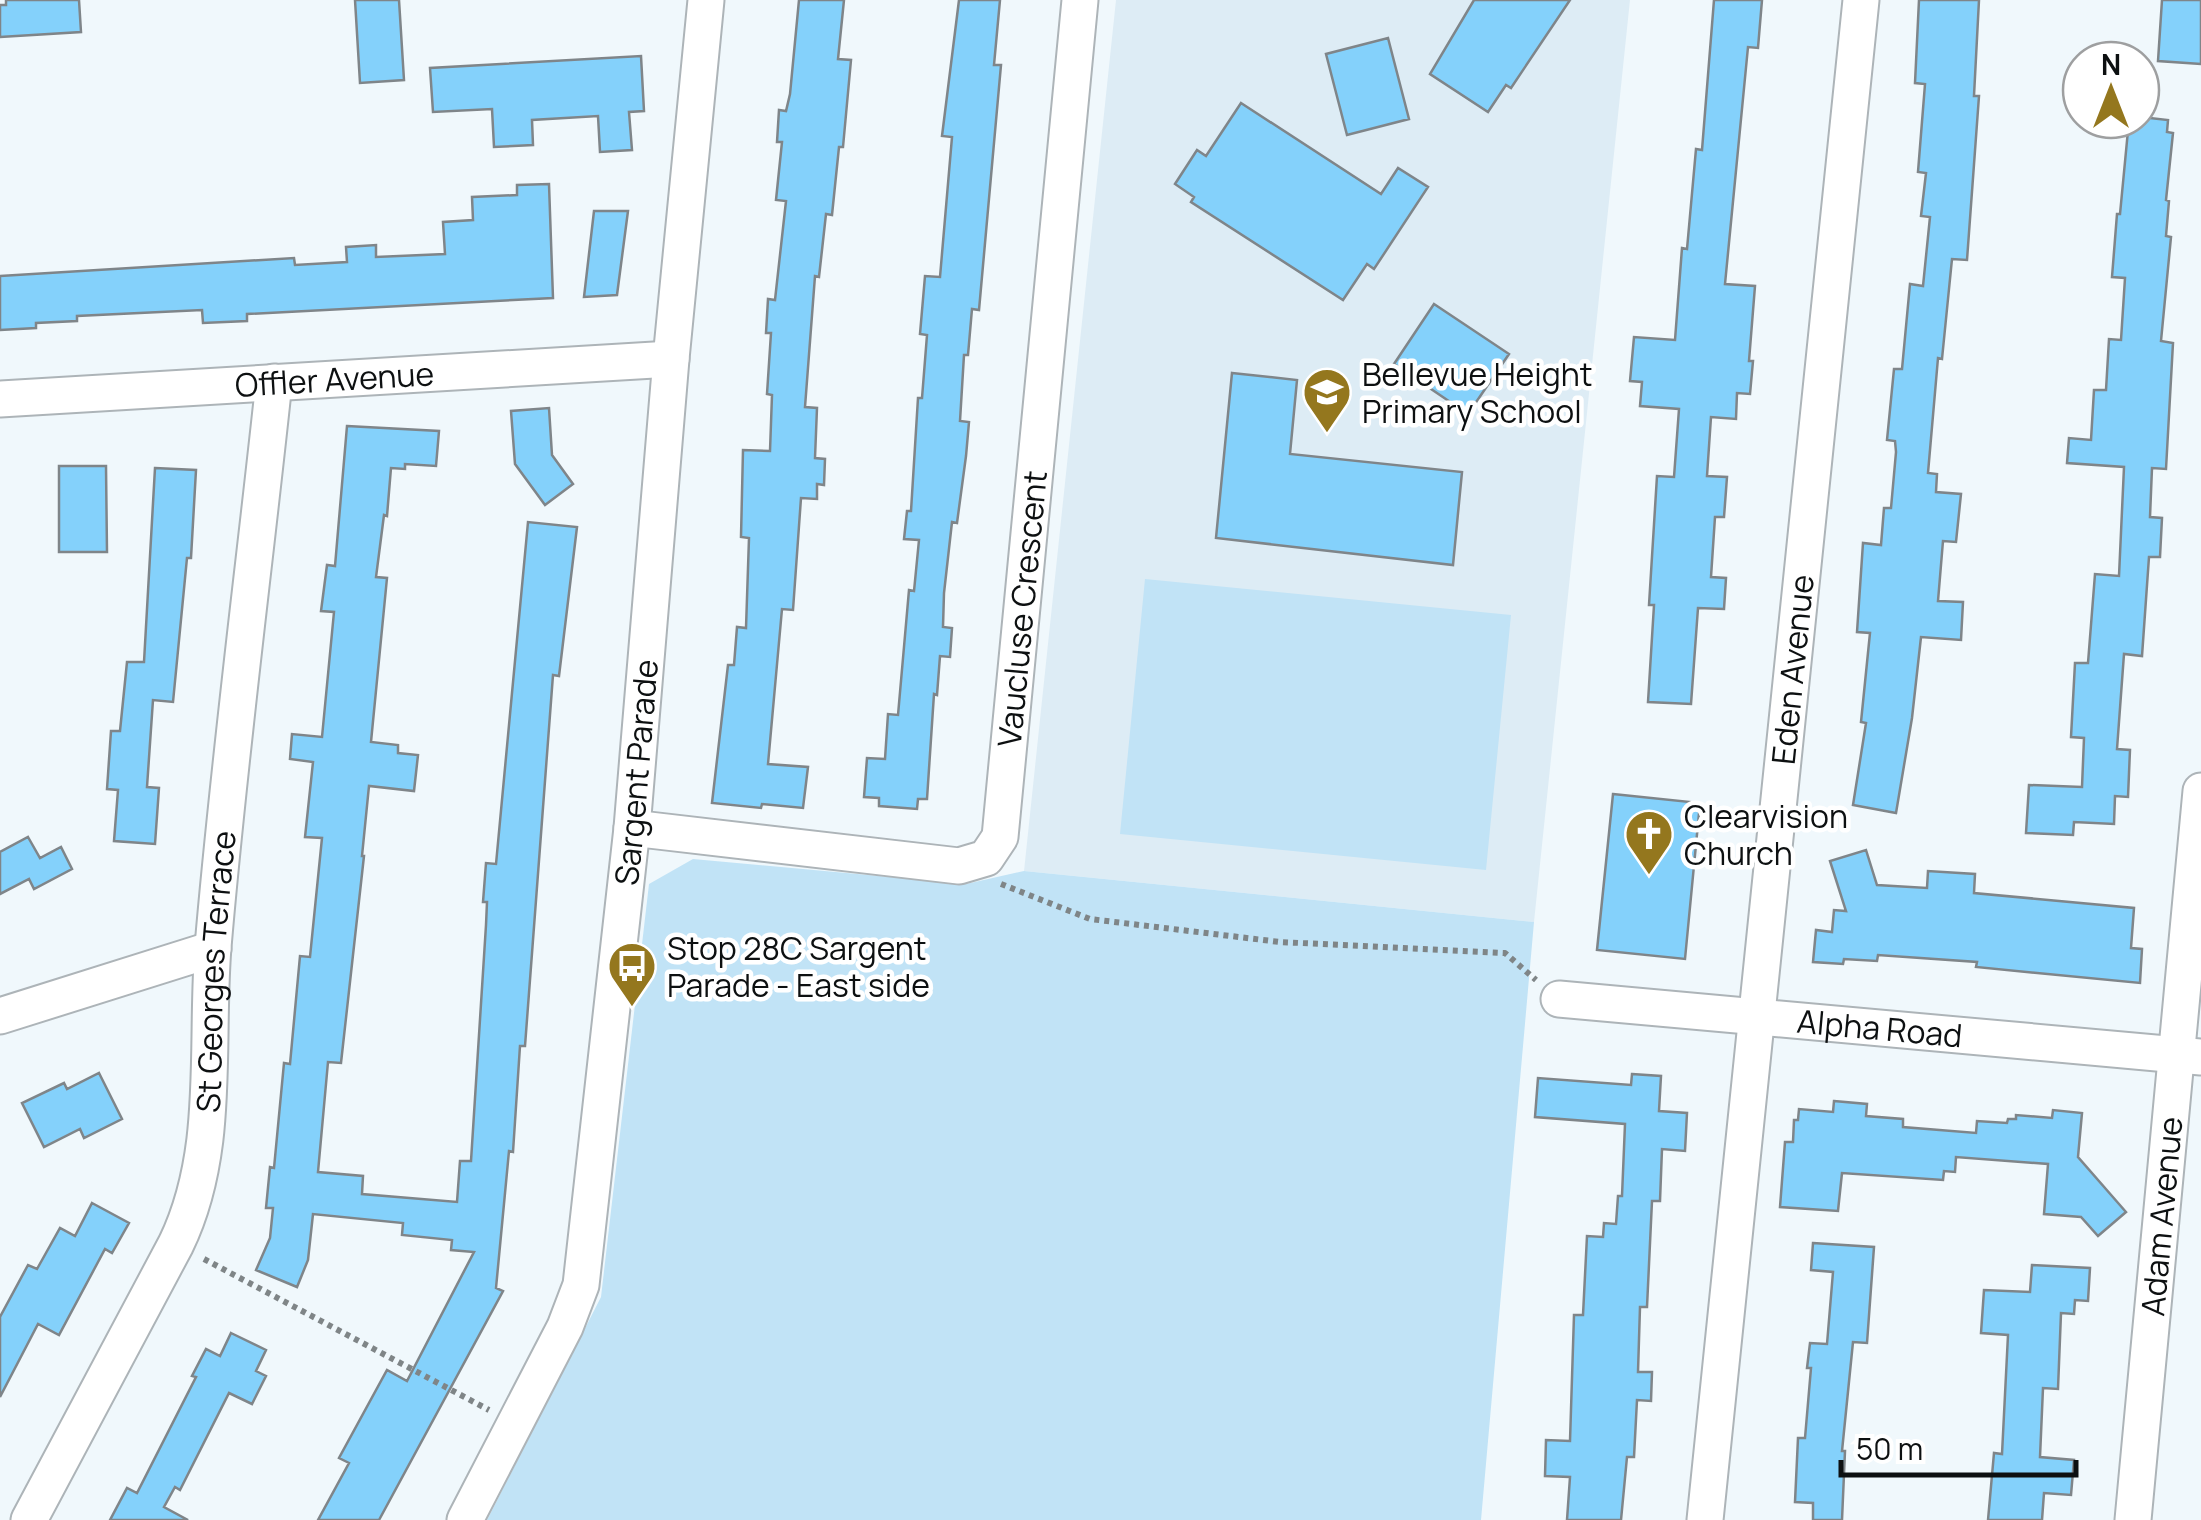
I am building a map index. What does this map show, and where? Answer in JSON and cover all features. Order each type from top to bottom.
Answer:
[{"type":"street","name":"Sargent Parade","points":[[465,1520],[565,1327],[581,1285],[632,828],[706,0]]},
{"type":"street","name":"Vaucluse Crescent","points":[[958,866],[986,858],[1000,837],[1080,0]]},
{"type":"street","name":"Eden Avenue","points":[[1705,1520],[1861,0]]},
{"type":"street","name":"Offler Avenue","points":[[0,399],[671,359]]},
{"type":"street","name":"St Georges Terrace","points":[[28,1520],[176,1244],[189,1217],[205,1154],[213,949],[274,382]]},
{"type":"street","name":"Adam Avenue","points":[[2133,1520],[2189,1056],[2201,791]]},
{"type":"street","points":[[632,828],[958,866]]},
{"type":"street","points":[[0,1016],[213,949]]},
{"type":"street","name":"Alpha Road","points":[[1559,999],[2189,1056]]},
{"type":"path","points":[[958,866],[1090,920],[1280,942],[1504,954],[1559,999]]},
{"type":"path","points":[[176,1244],[516,1424]]},
{"type":"shaded area","name":"Bellevue Height Primary School","points":[[1116,0],[1630,0],[1534,922],[1024,871]]},
{"type":"shaded area","points":[[1145,579],[1511,615],[1486,870],[1120,834]]},
{"type":"shaded area","points":[[693,859],[966,884],[1024,871],[1534,922],[1481,1520],[487,1520],[601,1297],[649,884]]},
{"type":"building","points":[[6,0],[79,0],[81,32],[0,37],[0,5],[6,5]]},
{"type":"building","points":[[355,0],[399,0],[404,80],[360,83]]},
{"type":"building","points":[[799,0],[844,0],[838,59],[851,60],[832,215],[826,214],[819,277],[815,276],[805,407],[817,408],[815,458],[825,459],[824,485],[817,484],[817,499],[801,498],[793,610],[782,609],[768,764],[808,767],[803,808],[762,804],[761,808],[712,803],[728,665],[734,665],[737,627],[746,628],[749,538],[741,537],[743,450],[770,451],[768,299],[775,300],[786,201],[776,200],[782,142],[777,142],[779,110],[786,111],[790,94]]},
{"type":"building","points":[[959,0],[1000,0],[994,65],[1001,65],[979,310],[972,309],[968,355],[964,355],[960,421],[969,422],[944,593],[943,627],[952,628],[950,657],[940,656],[927,799],[918,799],[917,809],[879,806],[879,798],[864,797],[867,758],[885,759],[888,714],[898,715],[909,590],[914,591],[919,540],[904,539],[907,511],[911,511],[918,398],[922,398],[927,335],[920,334],[925,276],[940,277],[952,137],[942,136]]},
{"type":"building","points":[[1474,0],[1570,0],[1511,88],[1506,85],[1488,112],[1430,74]]},
{"type":"building","points":[[1714,0],[1762,0],[1758,48],[1748,47],[1725,284],[1755,286],[1750,394],[1737,393],[1736,419],[1711,417],[1707,476],[1727,477],[1724,517],[1715,517],[1711,577],[1726,578],[1724,609],[1698,608],[1691,704],[1648,702],[1657,476],[1674,477],[1679,409],[1640,406],[1642,382],[1630,381],[1634,337],[1675,340],[1682,248],[1687,249],[1696,149],[1702,150]]},
{"type":"building","points":[[1919,0],[1979,0],[1974,96],[1979,96],[1967,260],[1952,259],[1928,473],[1937,474],[1936,492],[1961,494],[1956,542],[1943,541],[1938,601],[1963,602],[1961,640],[1921,637],[1896,813],[1853,805],[1866,723],[1861,722],[1870,633],[1857,632],[1863,543],[1881,545],[1884,508],[1891,508],[1896,452],[1895,441],[1887,440],[1894,369],[1902,369],[1910,284],[1923,286],[1930,217],[1921,216],[1926,173],[1918,172],[1925,84],[1915,83]]},
{"type":"building","points":[[2162,0],[2201,0],[2201,64],[2161,61]]},
{"type":"building","points":[[1388,38],[1409,119],[1347,135],[1326,54]]},
{"type":"building","points":[[641,56],[644,111],[629,112],[632,150],[600,152],[598,116],[532,120],[533,145],[494,147],[492,109],[433,112],[430,68]]},
{"type":"building","points":[[1241,103],[1381,194],[1398,168],[1428,187],[1374,269],[1367,264],[1343,300],[1191,202],[1194,197],[1175,184],[1197,150],[1206,156]]},
{"type":"building","points":[[2161,119],[2168,120],[2167,132],[2173,133],[2166,236],[2171,237],[2161,341],[2173,343],[2166,469],[2152,468],[2150,517],[2162,518],[2160,557],[2149,557],[2142,656],[2124,654],[2117,749],[2130,750],[2128,797],[2115,796],[2114,824],[2074,822],[2073,835],[2026,833],[2029,785],[2082,787],[2084,738],[2071,737],[2075,663],[2088,663],[2095,574],[2119,576],[2124,467],[2067,463],[2069,438],[2091,440],[2094,390],[2106,390],[2109,339],[2121,340],[2125,278],[2112,277],[2127,140],[2161,140]]},
{"type":"building","points":[[549,184],[553,298],[247,314],[247,321],[203,323],[202,310],[77,316],[77,321],[0,330],[0,276],[294,258],[295,265],[347,262],[346,247],[376,245],[376,257],[445,254],[443,222],[473,220],[472,197],[517,195],[517,185]]},
{"type":"building","points":[[594,211],[628,211],[617,295],[584,297]]},
{"type":"building","points":[[1434,304],[1509,354],[1468,414],[1394,364]]},
{"type":"building","points":[[1232,373],[1297,380],[1290,454],[1462,472],[1453,565],[1216,538]]},
{"type":"building","points":[[549,408],[552,455],[573,484],[545,505],[515,464],[511,411]]},
{"type":"building","points":[[347,426],[439,431],[436,466],[405,464],[405,469],[391,468],[376,577],[387,578],[371,742],[398,745],[398,753],[418,755],[414,791],[369,786],[341,1063],[328,1062],[318,1172],[363,1176],[362,1194],[457,1202],[460,1161],[471,1161],[486,925],[486,863],[496,864],[528,522],[577,527],[559,676],[553,675],[525,1046],[520,1046],[513,1152],[509,1151],[496,1288],[503,1291],[379,1520],[318,1520],[349,1463],[339,1458],[387,1370],[407,1381],[474,1252],[451,1250],[452,1240],[402,1235],[403,1223],[313,1214],[308,1260],[297,1287],[256,1270],[270,1238],[273,1208],[266,1208],[270,1167],[274,1168],[284,1063],[290,1064],[300,956],[310,957],[322,838],[305,837],[313,762],[290,759],[292,734],[322,737],[334,612],[321,611],[327,565],[335,566]]},
{"type":"building","points":[[59,466],[106,466],[107,552],[59,552]]},
{"type":"building","points":[[155,468],[196,470],[191,558],[187,558],[173,702],[153,700],[147,787],[159,788],[155,844],[114,841],[118,790],[107,789],[111,731],[120,731],[127,662],[144,662]]},
{"type":"building","name":"Clearvision Church","points":[[1613,794],[1700,803],[1685,959],[1597,950]]},
{"type":"building","points":[[28,837],[40,858],[61,847],[72,869],[34,889],[29,879],[0,894],[0,852]]},
{"type":"building","points":[[1866,850],[1877,885],[1927,888],[1928,871],[1975,874],[1974,893],[2134,908],[2131,948],[2142,949],[2140,983],[1976,967],[1977,962],[1878,955],[1877,961],[1813,962],[1816,930],[1832,932],[1834,910],[1846,911],[1830,861]]},
{"type":"building","points":[[99,1073],[122,1119],[84,1138],[80,1129],[44,1147],[22,1103],[64,1083],[67,1089]]},
{"type":"building","points":[[1632,1074],[1661,1076],[1659,1111],[1687,1113],[1685,1151],[1662,1149],[1660,1201],[1652,1201],[1647,1307],[1640,1307],[1638,1372],[1652,1372],[1651,1401],[1637,1400],[1634,1457],[1627,1457],[1621,1520],[1567,1520],[1570,1477],[1545,1476],[1546,1440],[1570,1441],[1574,1315],[1583,1315],[1587,1236],[1603,1237],[1604,1223],[1616,1224],[1618,1196],[1622,1196],[1625,1124],[1535,1117],[1538,1078],[1631,1085]]},
{"type":"building","points":[[1834,1101],[1867,1104],[1866,1116],[1903,1119],[1903,1127],[1976,1133],[1977,1121],[2007,1123],[2016,1115],[2052,1118],[2053,1110],[2082,1113],[2078,1157],[2126,1212],[2098,1236],[2081,1217],[2044,1214],[2048,1164],[1956,1157],[1955,1172],[1944,1171],[1943,1180],[1842,1173],[1838,1211],[1780,1207],[1785,1142],[1793,1142],[1799,1109],[1833,1112]]},
{"type":"building","points":[[92,1203],[129,1223],[112,1253],[105,1249],[59,1335],[38,1324],[0,1397],[0,1317],[28,1265],[37,1269],[60,1228],[75,1236]]},
{"type":"building","points":[[1813,1243],[1874,1247],[1867,1343],[1853,1342],[1842,1451],[1842,1520],[1813,1520],[1813,1503],[1795,1502],[1798,1438],[1805,1438],[1810,1343],[1827,1344],[1833,1272],[1811,1270]]},
{"type":"building","points":[[2032,1265],[2090,1268],[2088,1301],[2075,1300],[2074,1314],[2061,1313],[2058,1389],[2043,1388],[2040,1457],[2074,1460],[2071,1495],[2044,1493],[2042,1520],[1988,1520],[1994,1453],[2002,1454],[2008,1335],[1981,1333],[1984,1290],[2030,1292]]},
{"type":"building","points":[[231,1333],[266,1350],[256,1371],[266,1376],[252,1404],[229,1393],[180,1490],[175,1487],[164,1507],[188,1520],[110,1520],[127,1488],[137,1493],[196,1377],[192,1376],[206,1349],[220,1356]]},
{"type":"place","name":"Bellevue Height Primary School","points":[[1327,434]]},
{"type":"place","name":"Clearvision Church","points":[[1649,876]]},
{"type":"place","name":"Stop 28C Sargent Parade - East side","points":[[632,1008]]}]
